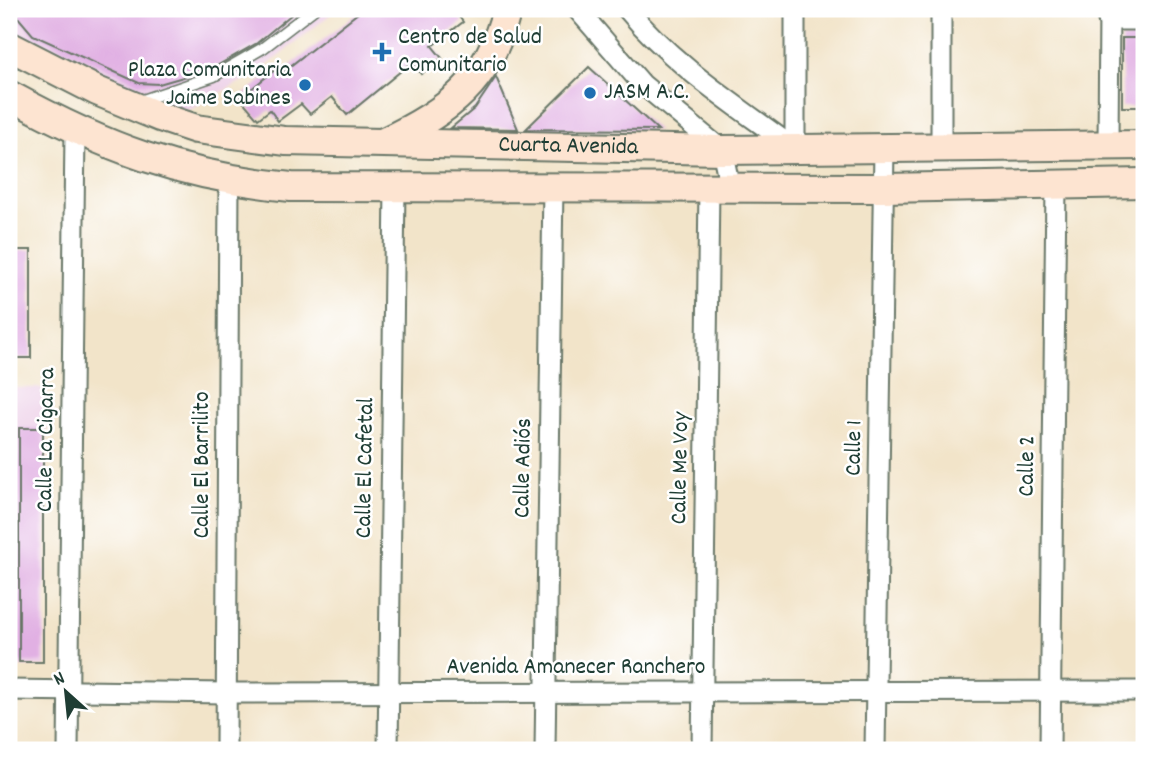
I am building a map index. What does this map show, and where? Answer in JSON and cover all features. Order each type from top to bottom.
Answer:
[{"type":"main road","points":[[377,145],[430,119],[460,96],[492,55],[507,9]]},
{"type":"main road","name":"Cuarta Avenida","points":[[12,45],[129,105],[196,129],[245,138],[377,145],[722,150],[1144,145]]},
{"type":"main road","name":"Cuarta Avenida","points":[[9,95],[75,131],[148,160],[229,181],[291,187],[884,188],[1144,183]]},
{"type":"street","points":[[577,9],[642,84],[722,150]]},
{"type":"street","points":[[627,9],[683,66],[795,149]]},
{"type":"street","points":[[795,9],[795,149]]},
{"type":"street","points":[[941,147],[942,9]]},
{"type":"street","points":[[1108,144],[1108,14],[1144,20]]},
{"type":"street","name":"Calle La Cigarra","points":[[68,750],[75,131]]},
{"type":"street","name":"Calle 1","points":[[875,750],[884,148]]},
{"type":"street","name":"Calle Me Voy","points":[[702,750],[722,150]]},
{"type":"street","name":"Calle El Barrilito","points":[[226,750],[229,181]]},
{"type":"street","name":"Calle 2","points":[[1050,750],[1056,183]]},
{"type":"street","name":"Calle Adiós","points":[[545,750],[553,186]]},
{"type":"street","name":"Calle El Cafetal","points":[[388,750],[395,187]]},
{"type":"street","name":"Avenida Amanecer Ranchero","points":[[9,690],[226,693],[1144,691]]},
{"type":"lane","points":[[129,105],[214,76],[262,48],[314,9]]},
{"type":"shaded area","points":[[9,9],[337,9],[259,72],[192,108],[173,112],[9,31]]},
{"type":"shaded area","points":[[9,388],[47,388],[45,667],[9,667]]},
{"type":"building","points":[[11,9],[298,9],[257,43],[211,69],[159,84],[139,83],[33,35]]},
{"type":"building","name":"Centro de Salud Comunitario","points":[[363,9],[453,9],[463,22],[432,46],[442,58],[421,74],[412,62],[347,115],[332,97],[310,114],[301,104],[278,121],[270,110],[258,119],[240,98],[276,69],[280,74]]},
{"type":"building","points":[[1122,38],[1144,38],[1144,107],[1122,107]]},
{"type":"building","name":"JASM A.C.","points":[[589,67],[658,130],[526,129]]},
{"type":"building","points":[[496,77],[518,129],[451,128],[475,108]]},
{"type":"building","points":[[9,250],[31,250],[31,358],[9,358]]},
{"type":"building","points":[[19,428],[43,428],[43,662],[19,662]]},
{"type":"place","name":"Centro de Salud Comunitario","points":[[382,52]]},
{"type":"place","name":"Plaza Comunitaria Jaime Sabines","points":[[305,85]]},
{"type":"place","name":"JASM A.C.","points":[[590,93]]}]
